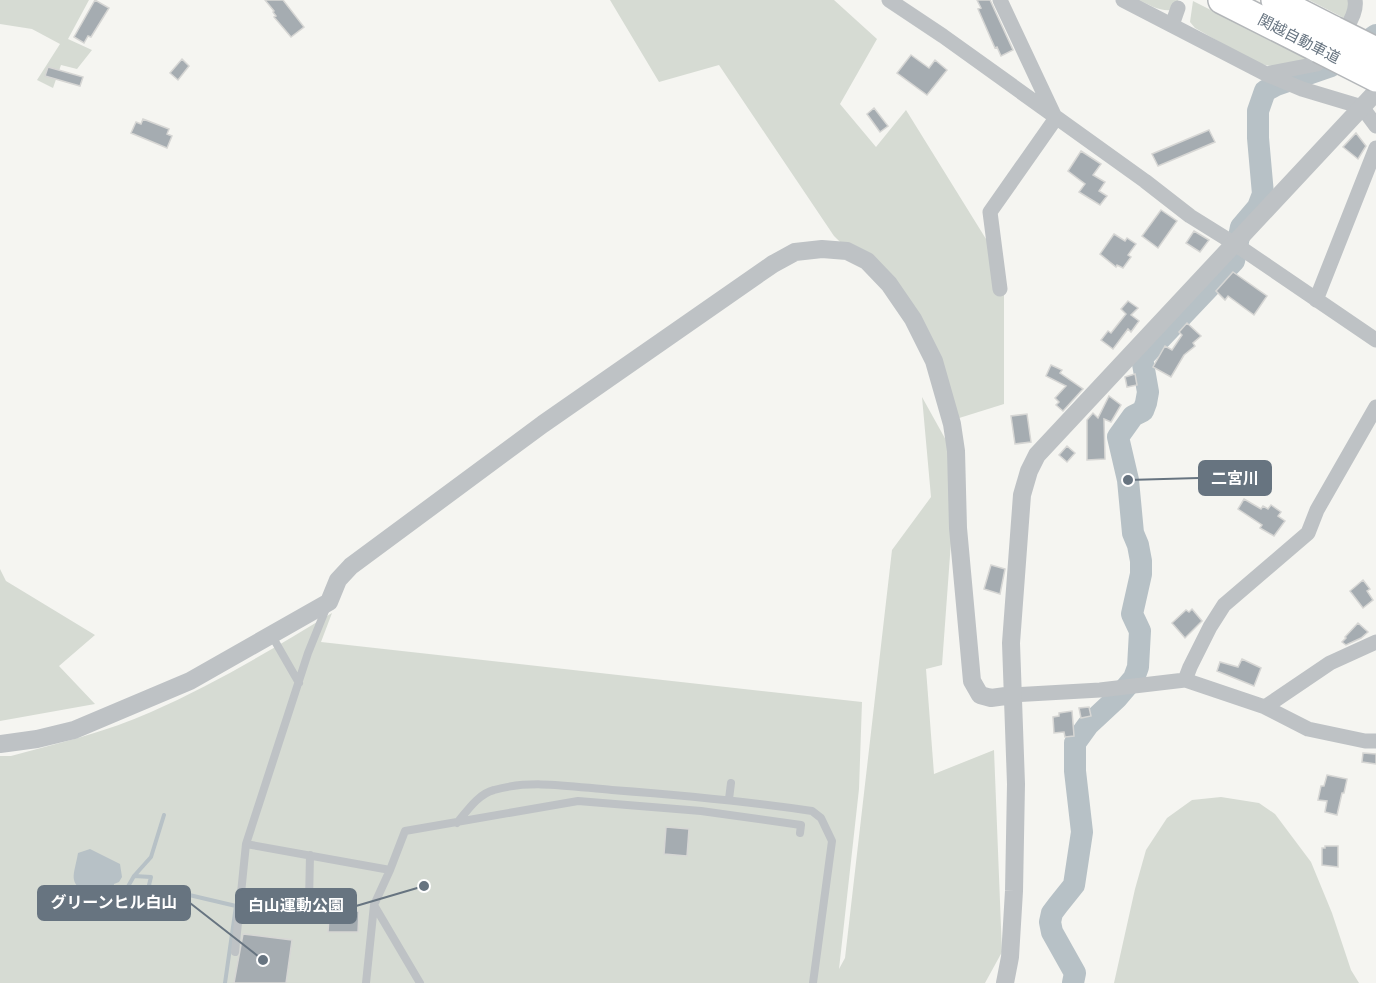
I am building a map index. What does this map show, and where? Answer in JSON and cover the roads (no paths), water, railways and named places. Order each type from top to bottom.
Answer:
[{"type":"highway","name":"関越自動車道","points":[[1222,0],[1326,39],[1376,51]]},
{"type":"highway","name":"関越自動車道","points":[[1275,0],[1376,78]]},
{"type":"street","points":[[889,0],[1190,216],[1376,340]]},
{"type":"street","points":[[1000,0],[1056,118]]},
{"type":"street","points":[[1123,0],[1266,74],[1302,89],[1362,107],[1376,126]]},
{"type":"street","points":[[1266,74],[1317,64],[1353,19],[1355,0]]},
{"type":"street","points":[[1172,25],[1178,8]]},
{"type":"street","points":[[1005,983],[1010,957],[1014,891],[1016,784],[1011,643],[1022,495],[1029,471],[1037,455],[1376,92]]},
{"type":"street","points":[[1000,289],[990,212],[1056,118]]},
{"type":"street","points":[[1316,300],[1376,148]]},
{"type":"street","points":[[0,744],[37,739],[74,730],[190,681],[329,602],[338,580],[359,559],[543,424],[744,283],[795,252],[822,249],[847,251],[867,261],[889,284],[913,319],[934,361],[952,424],[956,451],[958,528],[972,681],[980,695],[991,698],[1100,690],[1185,680],[1265,707],[1308,729],[1365,741],[1376,741]]},
{"type":"street","points":[[1185,680],[1209,627],[1224,605],[1308,533],[1322,501],[1376,407]]},
{"type":"street","points":[[1265,707],[1330,663],[1376,642]]},
{"type":"lane","points":[[235,952],[246,844],[299,683],[329,602]]},
{"type":"lane","points":[[272,636],[299,683]]},
{"type":"lane","points":[[729,799],[731,783]]},
{"type":"lane","points":[[457,823],[479,797],[492,790],[518,786],[560,786],[729,799],[812,811],[821,818],[832,841],[813,983]]},
{"type":"lane","points":[[366,983],[374,904],[405,831],[578,801],[701,811],[801,825],[800,833]]},
{"type":"lane","points":[[246,844],[390,870]]},
{"type":"lane","points":[[309,902],[310,855]]},
{"type":"lane","points":[[374,904],[420,983]]},
{"type":"waterway","points":[[1073,983],[1075,973],[1052,932],[1050,922],[1052,913],[1074,885],[1082,832],[1075,771],[1075,743],[1088,725],[1117,698],[1134,678],[1138,667],[1140,631],[1132,614],[1141,574],[1141,561],[1133,533],[1128,480],[1118,437],[1133,416],[1143,411],[1146,403],[1148,392],[1142,358],[1234,261],[1241,227],[1258,207],[1263,194],[1258,111],[1265,91],[1331,66],[1376,35]]},
{"type":"waterway","points":[[118,904],[134,876],[151,857],[164,815]]},
{"type":"waterway","points":[[134,876],[151,877],[149,885],[152,889],[182,902],[185,894],[236,906],[225,983]]},
{"type":"place","name":"二宮川","points":[[1128,480]]},
{"type":"place","name":"白山運動公園","points":[[424,886]]},
{"type":"place","name":"グリーンヒル白山","points":[[263,960]]}]
